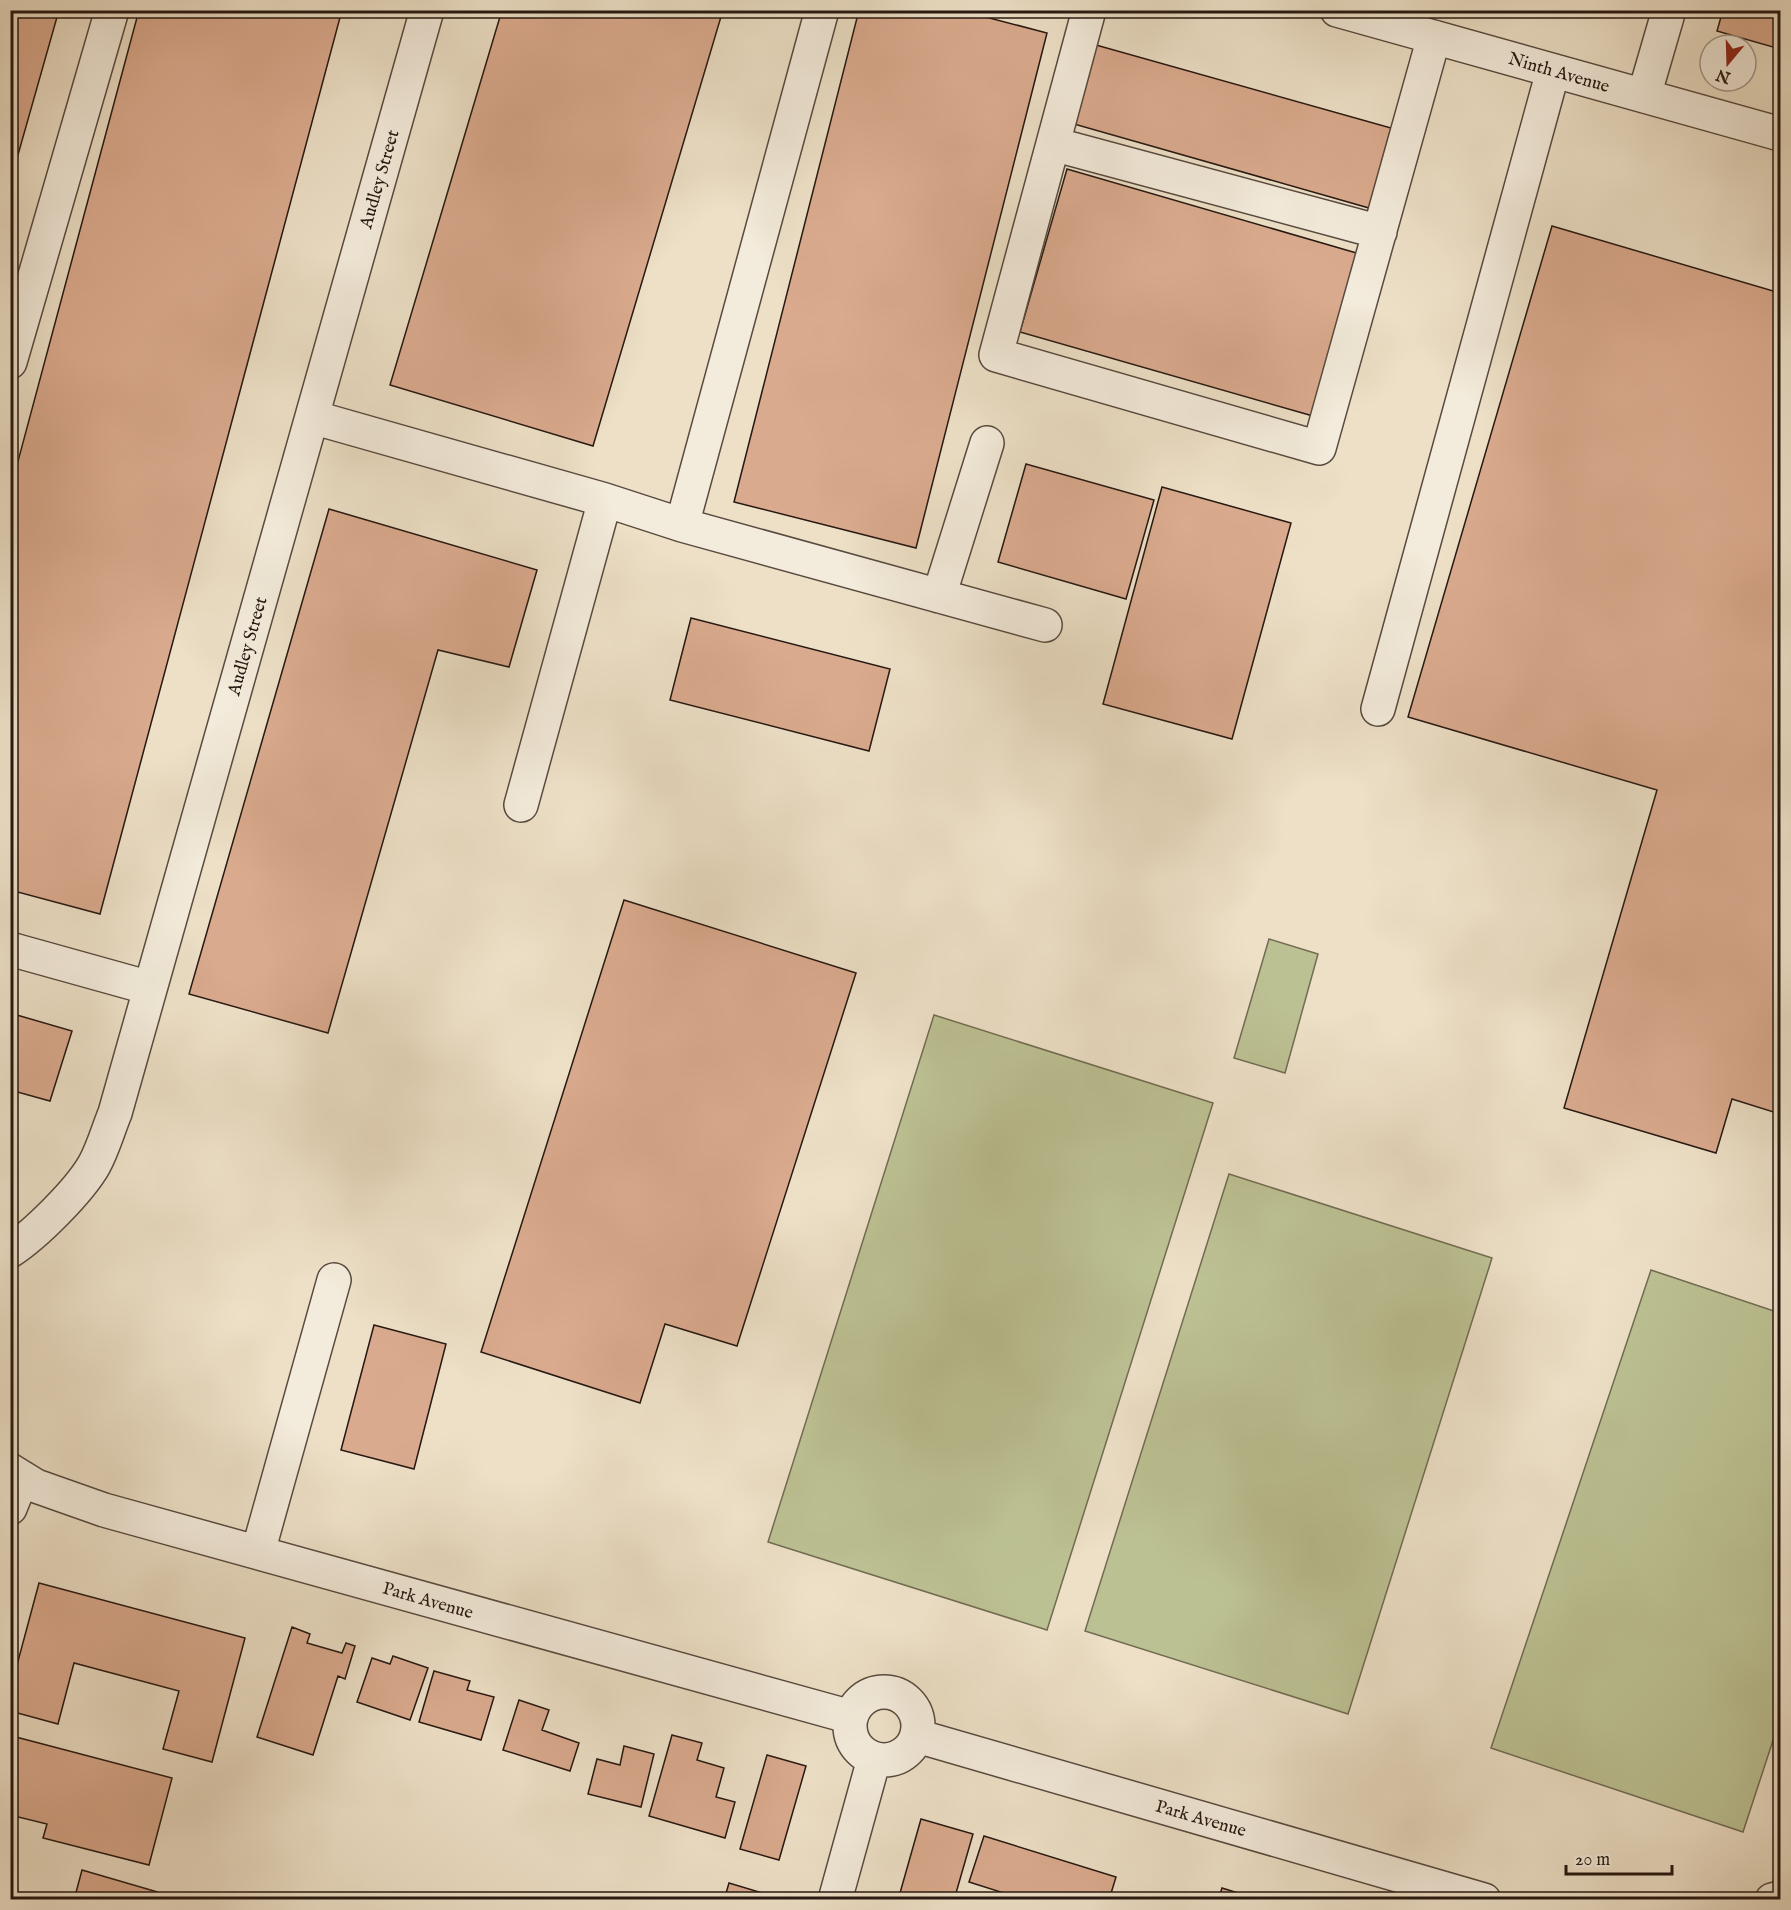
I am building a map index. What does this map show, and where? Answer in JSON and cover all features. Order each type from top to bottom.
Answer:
[{"type":"street","points":[[10,362],[112,10]]},
{"type":"street","name":"Audley Street","points":[[10,1251],[21,1244],[62,1205],[94,1165],[115,1113],[427,10]]},
{"type":"street","points":[[682,525],[822,10]]},
{"type":"street","points":[[1089,10],[996,355],[1319,448],[1434,37]]},
{"type":"street","name":"Ninth Avenue","points":[[1337,10],[1780,134]]},
{"type":"street","points":[[1644,96],[1669,10]]},
{"type":"street","points":[[1378,709],[1553,71]]},
{"type":"street","points":[[1053,144],[1380,232]]},
{"type":"street","points":[[312,417],[605,500],[682,525],[1045,625]]},
{"type":"street","points":[[939,596],[987,443]]},
{"type":"street","points":[[521,805],[605,500]]},
{"type":"street","points":[[10,949],[150,988]]},
{"type":"street","points":[[258,1552],[334,1280]]},
{"type":"street","points":[[10,1508],[16,1474]]},
{"type":"street","name":"Park Avenue","points":[[16,1474],[36,1486],[104,1510],[851,1717]]},
{"type":"street","points":[[879,1693],[894,1694],[904,1698],[914,1711],[918,1722],[917,1736],[912,1747],[905,1754],[894,1759],[874,1759],[856,1746],[851,1735],[851,1717],[856,1706],[867,1696],[879,1693]]},
{"type":"street","name":"Park Avenue","points":[[917,1736],[1484,1899]]},
{"type":"street","points":[[835,1899],[874,1759]]},
{"type":"street","points":[[1772,1899],[1780,1898]]},
{"type":"green space","points":[[1269,939],[1318,954],[1285,1073],[1234,1058]]},
{"type":"green space","points":[[934,1015],[1213,1103],[1047,1630],[768,1542]]},
{"type":"green space","points":[[1229,1174],[1492,1258],[1348,1714],[1085,1631]]},
{"type":"green space","points":[[1651,1270],[1780,1313],[1780,1719],[1743,1832],[1491,1748]]},
{"type":"building","points":[[10,10],[59,10],[10,183]]},
{"type":"building","points":[[139,10],[342,10],[100,914],[10,890],[10,491]]},
{"type":"building","points":[[502,10],[723,10],[593,446],[390,385]]},
{"type":"building","points":[[859,10],[959,10],[1047,33],[916,548],[734,502]]},
{"type":"building","points":[[1723,10],[1780,10],[1780,49],[1758,43],[1758,33],[1717,31]]},
{"type":"building","points":[[1096,45],[1391,128],[1369,208],[1074,124]]},
{"type":"building","points":[[1067,169],[1360,254],[1313,416],[1020,332]]},
{"type":"building","points":[[1552,226],[1780,293],[1780,1114],[1732,1099],[1716,1153],[1564,1108],[1657,790],[1408,717]]},
{"type":"building","points":[[1026,464],[1154,500],[1126,599],[998,562]]},
{"type":"building","points":[[1162,487],[1291,523],[1232,739],[1103,704]]},
{"type":"building","points":[[329,509],[537,570],[509,667],[438,650],[328,1033],[189,994]]},
{"type":"building","points":[[691,618],[890,669],[869,751],[670,700]]},
{"type":"building","points":[[624,900],[856,973],[737,1346],[665,1324],[640,1403],[481,1352]]},
{"type":"building","points":[[10,1013],[72,1031],[50,1101],[10,1090]]},
{"type":"building","points":[[374,1325],[446,1344],[414,1469],[341,1450]]},
{"type":"building","points":[[39,1583],[245,1638],[212,1762],[163,1749],[179,1691],[74,1663],[58,1724],[10,1711],[10,1691]]},
{"type":"building","points":[[292,1627],[310,1634],[307,1643],[342,1653],[346,1643],[355,1646],[345,1679],[338,1676],[313,1755],[257,1737]]},
{"type":"building","points":[[393,1656],[428,1668],[410,1720],[357,1702],[372,1658],[390,1664]]},
{"type":"building","points":[[434,1671],[470,1681],[467,1690],[494,1697],[481,1740],[419,1722]]},
{"type":"building","points":[[519,1700],[549,1710],[542,1730],[579,1743],[570,1771],[503,1750]]},
{"type":"building","points":[[672,1735],[702,1743],[697,1760],[724,1768],[716,1797],[735,1802],[725,1838],[649,1816]]},
{"type":"building","points":[[16,1737],[172,1778],[149,1865],[43,1838],[47,1824],[10,1815],[10,1758]]},
{"type":"building","points":[[624,1746],[654,1754],[641,1807],[588,1794],[597,1759],[620,1765]]},
{"type":"building","points":[[767,1755],[806,1766],[779,1860],[740,1849]]},
{"type":"building","points":[[921,1819],[973,1834],[954,1900],[898,1900]]},
{"type":"building","points":[[984,1836],[1116,1877],[1109,1900],[1026,1900],[969,1882]]},
{"type":"building","points":[[82,1870],[161,1893],[159,1900],[74,1900]]},
{"type":"building","points":[[729,1883],[769,1895],[768,1900],[724,1900]]},
{"type":"building","points":[[1222,1888],[1248,1896],[1247,1900],[1218,1900]]},
{"type":"building","points":[[1184,1894],[1203,1900],[1183,1900]]}]
